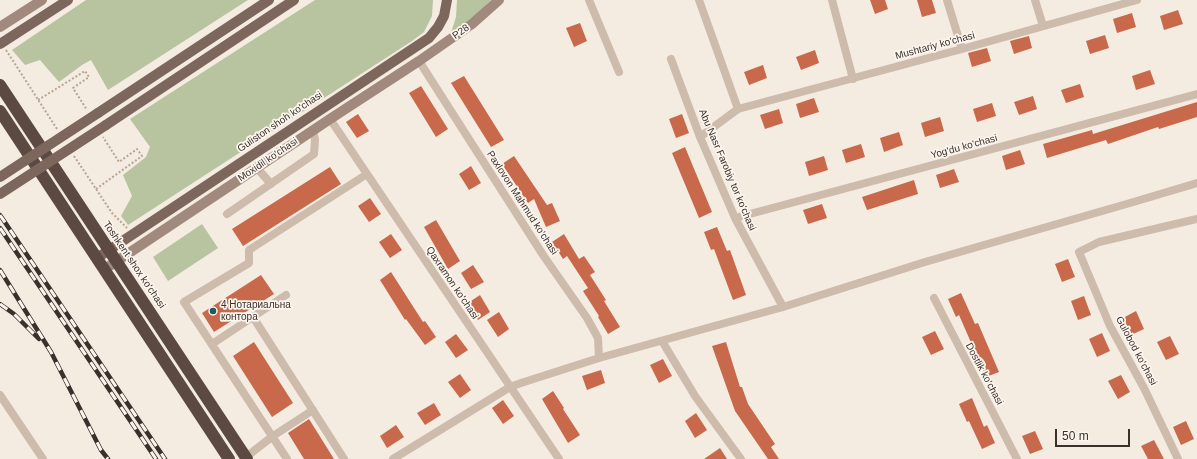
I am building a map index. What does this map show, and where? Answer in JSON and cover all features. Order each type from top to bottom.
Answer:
[{"type":"highway","name":"Toshkent shox ko'chasi","points":[[0,85],[247,458]]},
{"type":"highway","points":[[0,111],[229,459]]},
{"type":"main road","points":[[0,27],[42,0]]},
{"type":"main road","points":[[0,44],[68,0]]},
{"type":"main road","points":[[0,177],[269,0]]},
{"type":"main road","points":[[0,194],[294,0]]},
{"type":"main road","name":"Guliston shoh ko'chasi","points":[[97,258],[429,38],[438,27],[444,16],[447,0]]},
{"type":"main road","name":"Р28","points":[[419,61],[472,24],[499,0]]},
{"type":"main road","name":"Moxidil ko'chasi","points":[[105,269],[419,61]]},
{"type":"street","points":[[590,0],[619,72]]},
{"type":"street","points":[[699,0],[738,109],[700,137]]},
{"type":"street","points":[[832,0],[853,79]]},
{"type":"street","points":[[947,0],[962,49]]},
{"type":"street","points":[[1035,0],[1043,26]]},
{"type":"street","name":"Mushtariy ko'chasi","points":[[738,109],[853,79],[1137,0]]},
{"type":"street","name":"Abu Nasr Farobiy tor ko'chasi","points":[[671,59],[700,137],[735,218],[783,307]]},
{"type":"street","name":"Paxlovon Mahmud ko'chasi","points":[[419,61],[543,255],[587,318],[598,338],[599,358]]},
{"type":"street","name":"Yog'du ko'chasi","points":[[735,218],[1197,94]]},
{"type":"street","name":"Qaxramon ko'chasi","points":[[330,119],[559,459]]},
{"type":"street","points":[[227,214],[314,154],[315,140],[313,130]]},
{"type":"street","points":[[257,168],[271,184]]},
{"type":"street","points":[[288,459],[184,302],[249,263],[249,250],[367,174]]},
{"type":"street","points":[[393,459],[510,387],[599,358],[783,307],[924,262],[1197,183]]},
{"type":"street","name":"Gulobod ko'chasi","points":[[1178,459],[1144,388],[1110,326],[1079,252],[1099,242],[1197,219]]},
{"type":"street","points":[[212,344],[286,295]]},
{"type":"street","name":"Dostlik ko'chasi","points":[[934,298],[1017,459]]},
{"type":"street","points":[[254,317],[344,459]]},
{"type":"street","points":[[662,341],[695,396],[741,459]]},
{"type":"street","points":[[0,395],[43,459]]},
{"type":"street","points":[[247,458],[273,436],[313,410]]},
{"type":"path","points":[[38,100],[85,71],[89,77],[72,88],[87,110]]},
{"type":"path","points":[[96,189],[142,156],[137,149],[119,162],[103,138]]},
{"type":"green space","points":[[86,0],[248,0],[108,90],[91,60],[59,82],[40,60],[25,65],[12,50]]},
{"type":"green space","points":[[315,0],[433,0],[432,16],[424,32],[412,41],[128,225],[121,216],[132,196],[123,175],[146,157],[150,147],[130,119]]},
{"type":"green space","points":[[457,0],[491,0],[469,22],[451,33],[456,17]]},
{"type":"green space","points":[[202,224],[218,248],[168,281],[153,257]]},
{"type":"building","points":[[870,0],[885,0],[888,9],[875,14]]},
{"type":"building","points":[[917,0],[932,0],[936,13],[922,17]]},
{"type":"building","points":[[1178,10],[1183,24],[1164,30],[1160,16]]},
{"type":"building","points":[[1132,13],[1136,27],[1117,33],[1113,19]]},
{"type":"building","points":[[580,23],[587,41],[574,47],[566,28]]},
{"type":"building","points":[[1105,35],[1109,48],[1090,54],[1086,41]]},
{"type":"building","points":[[1029,36],[1032,48],[1014,54],[1010,41]]},
{"type":"building","points":[[987,48],[991,61],[972,67],[968,53]]},
{"type":"building","points":[[815,50],[819,63],[801,70],[796,57]]},
{"type":"building","points":[[763,65],[767,78],[749,85],[744,72]]},
{"type":"building","points":[[1150,70],[1155,84],[1136,90],[1132,76]]},
{"type":"building","points":[[464,76],[504,140],[491,147],[451,83]]},
{"type":"building","points":[[1080,84],[1084,97],[1066,103],[1061,90]]},
{"type":"building","points":[[421,86],[448,129],[436,137],[409,93]]},
{"type":"building","points":[[1033,96],[1037,109],[1019,115],[1014,102]]},
{"type":"building","points":[[814,98],[819,112],[800,118],[796,104]]},
{"type":"building","points":[[1197,102],[1197,117],[1159,129],[1158,127],[1108,144],[1106,140],[1047,158],[1043,144],[1092,130],[1093,134]]},
{"type":"building","points":[[992,103],[996,116],[977,122],[973,109]]},
{"type":"building","points":[[779,109],[783,123],[765,129],[760,115]]},
{"type":"building","points":[[358,114],[369,131],[357,138],[346,122]]},
{"type":"building","points":[[682,114],[689,133],[676,138],[669,119]]},
{"type":"building","points":[[940,117],[944,131],[925,137],[921,123]]},
{"type":"building","points":[[899,132],[903,145],[884,152],[880,138]]},
{"type":"building","points":[[861,144],[865,157],[846,163],[842,150]]},
{"type":"building","points":[[685,147],[712,212],[699,218],[672,153]]},
{"type":"building","points":[[1020,150],[1025,164],[1006,170],[1002,156]]},
{"type":"building","points":[[514,156],[547,205],[552,203],[560,221],[546,227],[534,199],[528,203],[502,164]]},
{"type":"building","points":[[824,156],[828,170],[809,176],[805,162]]},
{"type":"building","points":[[471,166],[481,183],[469,190],[459,174]]},
{"type":"building","points":[[330,167],[341,184],[243,246],[232,229]]},
{"type":"building","points":[[954,169],[959,182],[940,188],[936,175]]},
{"type":"building","points":[[914,180],[918,194],[867,210],[862,197]]},
{"type":"building","points":[[370,198],[381,214],[369,222],[358,206]]},
{"type":"building","points":[[822,204],[827,218],[808,224],[803,210]]},
{"type":"building","points":[[436,220],[460,261],[448,269],[424,227]]},
{"type":"building","points":[[717,227],[727,251],[730,250],[746,295],[733,300],[714,249],[711,250],[704,232]]},
{"type":"building","points":[[391,234],[402,250],[390,258],[379,242]]},
{"type":"building","points":[[564,234],[579,259],[584,256],[595,272],[590,275],[606,300],[604,301],[620,327],[608,334],[598,317],[599,316],[583,291],[588,288],[567,256],[563,259],[552,242]]},
{"type":"building","points":[[1068,259],[1075,277],[1062,282],[1055,264]]},
{"type":"building","points":[[473,265],[484,282],[471,289],[461,273]]},
{"type":"building","points":[[391,272],[423,322],[425,321],[436,337],[425,345],[406,319],[405,320],[380,280]]},
{"type":"building","points":[[261,275],[274,294],[214,332],[202,313]]},
{"type":"building","points":[[961,293],[975,324],[978,323],[999,372],[986,377],[959,315],[956,317],[948,299]]},
{"type":"building","points":[[480,295],[490,312],[478,320],[468,303]]},
{"type":"building","points":[[1084,296],[1091,315],[1078,320],[1071,301]]},
{"type":"building","points":[[1136,311],[1144,329],[1131,335],[1123,318]]},
{"type":"building","points":[[499,312],[509,329],[498,337],[487,320]]},
{"type":"building","points":[[935,331],[944,349],[931,355],[922,337]]},
{"type":"building","points":[[1102,333],[1110,351],[1097,357],[1089,339]]},
{"type":"building","points":[[456,334],[468,350],[456,358],[445,342]]},
{"type":"building","points":[[1170,336],[1179,354],[1166,360],[1157,342]]},
{"type":"building","points":[[254,342],[293,403],[272,417],[233,356]]},
{"type":"building","points":[[726,342],[740,387],[742,387],[748,404],[775,444],[771,447],[779,459],[768,459],[735,411],[712,346]]},
{"type":"building","points":[[663,359],[672,376],[659,383],[650,365]]},
{"type":"building","points":[[601,370],[605,383],[587,390],[582,376]]},
{"type":"building","points":[[460,374],[471,390],[460,398],[448,382]]},
{"type":"building","points":[[1121,375],[1130,392],[1118,399],[1108,381]]},
{"type":"building","points":[[553,391],[580,435],[568,443],[542,399]]},
{"type":"building","points":[[972,398],[984,427],[987,425],[995,443],[982,449],[959,404]]},
{"type":"building","points":[[503,400],[514,416],[503,424],[492,408]]},
{"type":"building","points":[[434,403],[441,415],[425,425],[417,413]]},
{"type":"building","points":[[696,413],[707,430],[695,438],[685,421]]},
{"type":"building","points":[[309,419],[334,459],[304,459],[288,433]]},
{"type":"building","points":[[1186,421],[1194,439],[1181,445],[1173,427]]},
{"type":"building","points":[[396,425],[404,437],[387,448],[380,436]]},
{"type":"building","points":[[1035,431],[1043,449],[1030,454],[1022,436]]},
{"type":"building","points":[[1154,440],[1164,459],[1148,459],[1141,446]]},
{"type":"building","points":[[720,448],[727,459],[704,459]]},
{"type":"railway","points":[[0,215],[165,459]]},
{"type":"railway","points":[[0,228],[156,459]]},
{"type":"railway","points":[[0,270],[51,352],[101,450],[108,459]]},
{"type":"railway","points":[[0,304],[14,314],[39,339]]},
{"type":"place","name":"4 Нотариальна контора","points":[[213,311]]}]
